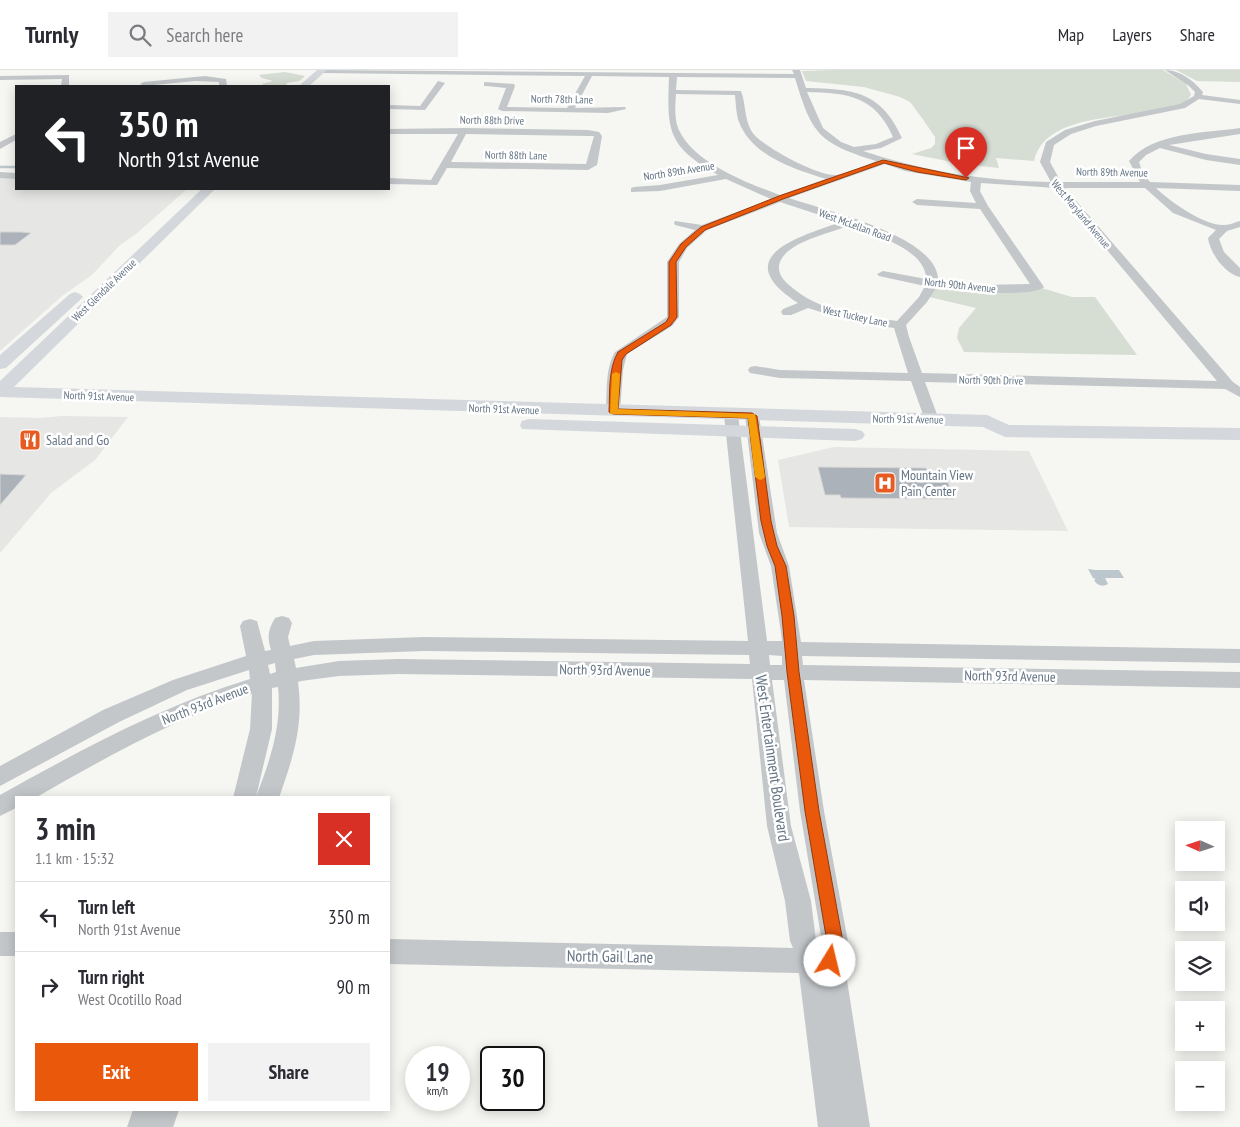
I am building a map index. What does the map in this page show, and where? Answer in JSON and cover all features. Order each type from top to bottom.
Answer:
[{"type":"main road","points":[[305,85],[322,70]]},
{"type":"main road","points":[[318,85],[334,70]]},
{"type":"main road","points":[[125,261],[120,265],[148,237],[143,235],[192,190]]},
{"type":"main road","name":"West Glendale Avenue","points":[[0,364],[89,294],[208,190]]},
{"type":"main road","points":[[89,294],[112,272],[104,270]]},
{"type":"main road","name":"West Glendale Avenue","points":[[0,392],[89,294]]},
{"type":"main road","name":"North 91st Avenue","points":[[0,392],[613,412],[732,424]]},
{"type":"main road","points":[[158,412],[196,407],[263,408],[277,402]]},
{"type":"main road","name":"North 91st Avenue","points":[[0,408],[485,423],[753,424],[932,420],[987,422],[1005,430],[1240,434]]},
{"type":"main road","points":[[485,423],[529,419],[596,420],[613,412]]},
{"type":"main road","name":"North 91st Avenue","points":[[753,424],[993,438],[1005,430]]},
{"type":"street","points":[[322,70],[674,74],[797,73],[814,120],[820,130],[835,141],[883,162]]},
{"type":"street","points":[[1169,70],[1192,84],[1199,92],[1198,97],[1240,102]]},
{"type":"street","name":"North 78th Lane","points":[[484,71],[482,81],[476,82],[510,85],[502,109],[608,111],[622,109]]},
{"type":"street","points":[[570,110],[575,97],[587,83],[590,73]]},
{"type":"street","points":[[149,74],[142,80],[144,85],[192,80],[222,83]]},
{"type":"street","name":"West McLellan Road","points":[[674,74],[674,129],[679,139],[690,151],[727,176],[781,198],[902,239],[920,255],[932,271],[933,283]]},
{"type":"street","points":[[1,77],[66,78],[65,85]]},
{"type":"street","points":[[390,107],[422,108],[425,106],[437,83],[451,84]]},
{"type":"street","points":[[803,90],[849,93],[871,100],[880,107],[898,138],[892,142],[854,150]]},
{"type":"street","points":[[673,92],[738,93],[744,124],[748,133],[759,144],[804,169],[835,179]]},
{"type":"street","name":"West Maryland Avenue","points":[[1198,97],[1192,103],[1175,110],[1103,121],[1062,135],[1050,144],[1044,156],[1045,167],[1056,184],[1234,389],[1231,394],[1240,404]]},
{"type":"street","name":"North 88th Drive","points":[[390,131],[596,134],[598,136],[592,165],[588,168]]},
{"type":"street","points":[[390,181],[436,180],[464,131]]},
{"type":"street","points":[[1223,229],[1176,212],[1147,186],[1136,172],[1134,161],[1141,154],[1158,145],[1240,131]]},
{"type":"street","points":[[0,147],[15,138]]},
{"type":"street","points":[[1158,145],[1206,157],[1240,162]]},
{"type":"street","points":[[0,147],[15,149]]},
{"type":"street","points":[[677,152],[690,151]]},
{"type":"street","points":[[613,412],[618,360],[629,346],[668,323],[673,317],[673,262],[683,246],[703,228],[883,162]]},
{"type":"street","name":"North 89th Avenue","points":[[883,162],[976,180],[1056,184],[1240,188]]},
{"type":"street","name":"North 88th Lane","points":[[444,166],[588,168]]},
{"type":"street","points":[[0,175],[15,176]]},
{"type":"street","name":"North 89th Avenue","points":[[634,190],[660,188],[727,176]]},
{"type":"street","points":[[917,202],[947,206],[983,206],[975,191],[976,180]]},
{"type":"street","name":"North 90th Avenue","points":[[883,274],[982,289],[1038,287],[983,206]]},
{"type":"street","name":"West Tuckey Lane","points":[[850,222],[793,244],[782,251],[773,263],[772,271],[776,279],[789,294],[807,304],[852,317],[900,325]]},
{"type":"street","points":[[679,223],[703,228]]},
{"type":"street","points":[[1240,224],[1223,229],[1213,238],[1214,246],[1222,257],[1240,274]]},
{"type":"street","points":[[932,420],[902,337],[900,325],[925,296],[933,283]]},
{"type":"street","points":[[787,312],[807,304]]},
{"type":"street","name":"North 90th Drive","points":[[755,370],[780,374],[1234,389]]},
{"type":"street","name":"West Entertainment Boulevard","points":[[732,424],[779,826],[798,901],[803,941],[821,961],[855,1127]]},
{"type":"street","name":"West Entertainment Boulevard","points":[[753,424],[766,521],[770,539],[780,566],[813,819],[835,942],[821,961],[833,1127]]},
{"type":"street","points":[[268,796],[282,754],[289,724],[289,696],[283,654],[278,644],[278,632],[282,623]]},
{"type":"street","points":[[244,796],[262,724],[263,706],[258,660],[250,626]]},
{"type":"street","name":"North 93rd Avenue","points":[[0,777],[148,698],[180,685],[258,660],[314,648],[397,644],[760,660]]},
{"type":"street","name":"North 93rd Avenue","points":[[18,796],[126,737],[208,700],[286,677],[338,669],[760,660],[1240,656]]},
{"type":"street","name":"North 93rd Avenue","points":[[792,660],[1240,680]]},
{"type":"street","name":"North 93rd Avenue","points":[[0,806],[15,798]]},
{"type":"street","points":[[0,944],[15,944]]},
{"type":"street","name":"North Gail Lane","points":[[390,952],[821,961]]},
{"type":"street","points":[[142,1127],[148,1111]]},
{"type":"street","points":[[158,1127],[164,1111]]},
{"type":"shaded area","points":[[1163,70],[1186,84],[1191,95],[1180,104],[1162,110],[1086,121],[1062,129],[1044,142],[1034,161],[996,158],[999,168],[962,164],[912,154],[931,148],[935,144],[935,137],[910,102],[900,97],[864,87],[806,81],[802,71]]},
{"type":"shaded area","points":[[1176,70],[1240,70],[1240,82],[1197,81]]},
{"type":"shaded area","points":[[285,72],[305,76],[299,81],[287,83],[286,85],[263,85],[273,81],[262,78],[259,75]]},
{"type":"shaded area","points":[[0,178],[15,178],[15,190],[186,190],[136,234],[119,246],[92,275],[62,296],[0,351]]},
{"type":"shaded area","points":[[933,283],[963,287],[1038,287],[1072,297],[1095,297],[1137,355],[964,352],[957,338],[959,328],[976,308],[925,296]]},
{"type":"shaded area","points":[[61,416],[128,417],[95,460],[51,493],[0,553],[0,417],[40,418]]},
{"type":"shaded area","points":[[834,447],[1029,451],[1068,531],[789,527],[778,460]]},
{"type":"shaded area","points":[[1088,569],[1119,570],[1124,578],[1105,578],[1108,584],[1100,585],[1095,582],[1094,580],[1096,579],[1093,578]]},
{"type":"building","points":[[0,232],[31,233],[15,245],[0,245]]},
{"type":"building","name":"Mountain View Pain Center","points":[[818,467],[926,468],[927,471],[943,471],[955,499],[841,498],[840,495],[825,495]]},
{"type":"building","points":[[0,474],[26,475],[0,505]]},
{"type":"waterway","points":[[0,167],[15,167]]},
{"type":"slow traffic","points":[[616,374],[613,412],[752,416],[760,477]]},
{"type":"place","name":"Salad and Go","points":[[30,440]]},
{"type":"place","name":"Mountain View Pain Center","points":[[885,483]]},
{"type":"route","points":[[830,961],[835,942],[812,811],[793,672],[791,633],[780,566],[772,546],[766,521],[752,416],[613,412],[616,370],[622,352],[668,323],[673,317],[673,262],[676,254],[683,246],[703,228],[883,162],[966,178]]}]
